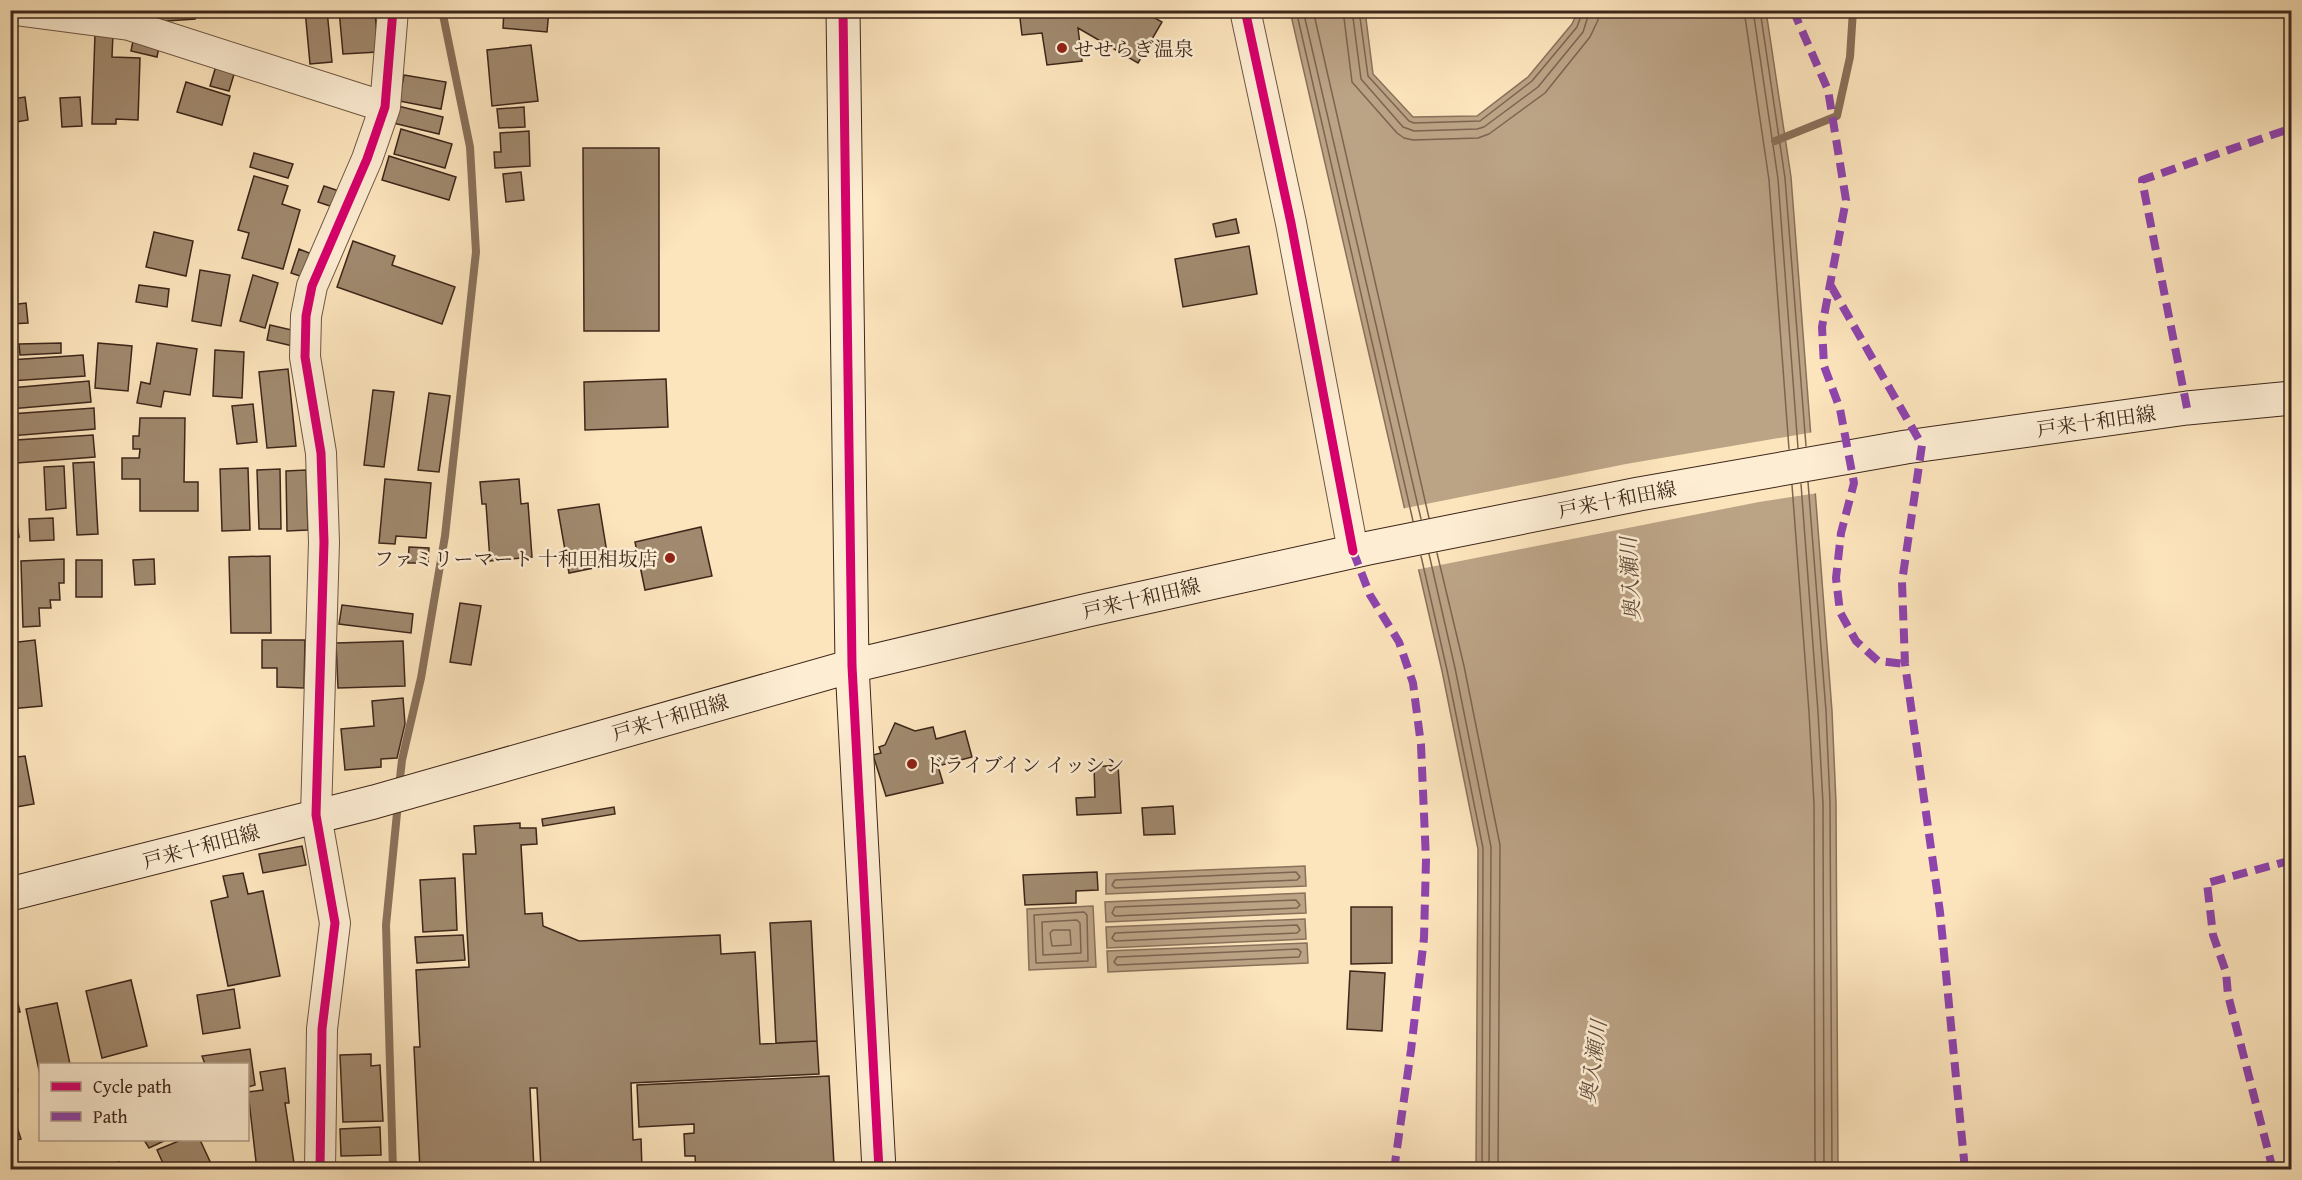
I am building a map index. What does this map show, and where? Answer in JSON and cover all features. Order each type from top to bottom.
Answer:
[{"type":"main road","points":[[843,10],[852,666],[879,1170]]},
{"type":"main road","name":"戸来十和田線","points":[[10,894],[374,801],[852,666],[1088,610],[1361,550],[1639,494],[1900,449],[2176,410],[2292,398]]},
{"type":"street","points":[[15,10],[129,25],[385,107]]},
{"type":"street","points":[[320,1170],[322,1029],[335,923],[316,815],[324,542],[321,453],[305,357],[306,316],[312,286],[367,159],[385,107],[393,10]]},
{"type":"street","points":[[1245,10],[1361,550]]},
{"type":"water","name":"奥入瀬川","points":[[1290,11],[1365,11],[1373,74],[1413,117],[1477,116],[1528,77],[1572,24],[1578,11],[1766,11],[1791,177],[1832,711],[1836,803],[1838,1169],[1476,1169],[1478,849],[1442,671]]},
{"type":"water","points":[[1305,866],[1306,886],[1106,894],[1106,874]]},
{"type":"water","points":[[1305,893],[1306,913],[1106,922],[1105,902]]},
{"type":"water","points":[[1093,906],[1096,967],[1029,970],[1027,909]]},
{"type":"water","points":[[1305,919],[1306,939],[1107,948],[1106,927]]},
{"type":"water","points":[[1307,943],[1308,963],[1108,972],[1107,951]]},
{"type":"pier","points":[[1814,432],[1818,493],[1759,502],[1415,570],[1401,509],[1626,464]]},
{"type":"building","points":[[152,10],[194,10],[195,19],[153,22]]},
{"type":"building","points":[[305,10],[327,10],[332,62],[310,64]]},
{"type":"building","points":[[339,10],[375,10],[378,52],[343,54]]},
{"type":"building","points":[[504,10],[549,10],[547,32],[503,28]]},
{"type":"building","name":"せせらぎ温泉","points":[[1019,10],[1141,10],[1162,22],[1138,63],[1078,28],[1082,61],[1047,65],[1042,33],[1022,35]]},
{"type":"building","points":[[95,33],[113,33],[112,57],[140,58],[138,120],[116,119],[116,124],[92,124]]},
{"type":"building","points":[[133,41],[159,47],[157,57],[131,51]]},
{"type":"building","points":[[531,45],[538,101],[492,106],[487,50]]},
{"type":"building","points":[[216,66],[235,71],[229,91],[210,86]]},
{"type":"building","points":[[404,75],[446,82],[441,109],[399,101]]},
{"type":"building","points":[[186,82],[230,96],[222,125],[177,112]]},
{"type":"building","points":[[10,89],[12,99],[25,97],[28,120],[10,123]]},
{"type":"building","points":[[80,97],[82,126],[62,127],[60,98]]},
{"type":"building","points":[[398,106],[443,117],[439,134],[393,123]]},
{"type":"building","points":[[524,107],[525,127],[499,128],[497,109]]},
{"type":"building","points":[[401,129],[452,144],[445,168],[394,154]]},
{"type":"building","points":[[529,131],[530,166],[495,168],[494,152],[501,152],[500,133]]},
{"type":"building","points":[[583,148],[659,148],[659,331],[584,331]]},
{"type":"building","points":[[254,153],[293,164],[288,178],[250,167]]},
{"type":"building","points":[[389,156],[456,177],[449,200],[382,180]]},
{"type":"building","points":[[521,172],[524,200],[506,202],[503,174]]},
{"type":"building","points":[[254,176],[288,186],[282,204],[300,210],[283,269],[242,258],[249,233],[238,230]]},
{"type":"building","points":[[324,186],[339,191],[333,207],[318,202]]},
{"type":"building","points":[[1236,219],[1239,233],[1216,237],[1213,224]]},
{"type":"building","points":[[154,232],[193,241],[186,276],[146,267]]},
{"type":"building","points":[[353,241],[395,256],[392,265],[455,287],[442,324],[337,287]]},
{"type":"building","points":[[1249,246],[1257,294],[1183,307],[1175,259]]},
{"type":"building","points":[[299,249],[314,255],[306,278],[291,273]]},
{"type":"building","points":[[200,270],[230,275],[221,326],[192,321]]},
{"type":"building","points":[[253,275],[278,283],[265,328],[240,321]]},
{"type":"building","points":[[139,285],[169,289],[167,307],[136,302]]},
{"type":"building","points":[[26,303],[28,323],[10,324],[10,305]]},
{"type":"building","points":[[270,325],[296,331],[293,346],[267,340]]},
{"type":"building","points":[[61,343],[61,353],[20,355],[19,344]]},
{"type":"building","points":[[98,343],[132,346],[128,391],[95,388]]},
{"type":"building","points":[[157,343],[197,349],[190,395],[164,391],[161,407],[137,403],[141,382],[150,384]]},
{"type":"building","points":[[215,350],[244,352],[242,398],[213,396]]},
{"type":"building","points":[[83,355],[85,376],[10,381],[10,360]]},
{"type":"building","points":[[288,369],[296,446],[267,448],[259,372]]},
{"type":"building","points":[[666,379],[668,427],[585,430],[584,382]]},
{"type":"building","points":[[89,381],[91,402],[10,409],[10,388]]},
{"type":"building","points":[[373,390],[394,392],[384,467],[364,465]]},
{"type":"building","points":[[429,393],[450,396],[439,472],[418,470]]},
{"type":"building","points":[[253,404],[257,442],[237,444],[232,406]]},
{"type":"building","points":[[94,408],[95,429],[10,436],[10,414]]},
{"type":"building","points":[[140,418],[185,418],[184,482],[198,482],[198,511],[140,511],[140,479],[122,479],[122,458],[139,458],[140,449],[133,449],[133,436],[139,436]]},
{"type":"building","points":[[93,435],[95,457],[17,463],[16,440]]},
{"type":"building","points":[[94,462],[98,534],[77,535],[73,463]]},
{"type":"building","points":[[64,466],[66,508],[46,510],[44,467]]},
{"type":"building","points":[[248,468],[250,530],[222,531],[220,469]]},
{"type":"building","points":[[280,469],[281,529],[259,529],[257,470]]},
{"type":"building","points":[[306,470],[308,530],[287,531],[286,471]]},
{"type":"building","points":[[385,479],[431,483],[426,538],[396,536],[395,544],[379,543]]},
{"type":"building","points":[[519,479],[521,504],[528,503],[532,557],[490,561],[486,504],[482,504],[480,482]]},
{"type":"building","points":[[599,504],[609,565],[569,573],[558,510]]},
{"type":"building","points":[[15,510],[19,537],[10,538],[10,511]]},
{"type":"building","points":[[53,518],[54,540],[30,541],[29,519]]},
{"type":"building","points":[[701,527],[712,576],[645,590],[635,542]]},
{"type":"building","points":[[409,547],[429,548],[428,563],[408,563]]},
{"type":"building","points":[[270,556],[271,633],[231,633],[229,557]]},
{"type":"building","points":[[64,559],[64,583],[59,583],[60,600],[50,600],[51,608],[39,608],[40,626],[23,627],[21,561]]},
{"type":"building","points":[[154,559],[155,584],[135,585],[133,560]]},
{"type":"building","points":[[76,560],[102,560],[102,597],[76,597]]},
{"type":"building","points":[[460,603],[481,606],[471,665],[450,662]]},
{"type":"building","points":[[342,605],[413,614],[411,633],[339,624]]},
{"type":"building","points":[[35,640],[42,706],[10,709],[10,643]]},
{"type":"building","points":[[262,640],[305,640],[304,688],[277,687],[277,668],[262,668]]},
{"type":"building","points":[[403,641],[405,686],[338,688],[336,643]]},
{"type":"building","points":[[403,698],[405,724],[397,758],[381,759],[381,767],[345,770],[341,729],[374,726],[372,701]]},
{"type":"building","points":[[895,723],[915,731],[933,727],[936,739],[965,731],[972,757],[938,766],[943,783],[886,796],[873,755],[881,753],[879,747],[885,745]]},
{"type":"building","points":[[25,756],[34,804],[10,808],[10,758]]},
{"type":"building","points":[[1118,765],[1121,813],[1077,815],[1076,798],[1095,797],[1094,767]]},
{"type":"building","points":[[1173,806],[1175,834],[1144,835],[1142,808]]},
{"type":"building","points":[[614,807],[615,814],[543,826],[542,819]]},
{"type":"building","points":[[520,823],[520,828],[536,828],[537,844],[521,845],[525,914],[542,913],[543,926],[579,941],[720,935],[721,954],[755,952],[760,1044],[817,1041],[819,1074],[631,1083],[633,1140],[641,1139],[642,1170],[541,1170],[537,1088],[530,1088],[534,1170],[420,1170],[414,1047],[420,1047],[416,970],[469,967],[463,854],[476,854],[474,826]]},
{"type":"building","points":[[302,846],[306,865],[263,873],[259,854]]},
{"type":"building","points":[[1097,872],[1098,890],[1076,891],[1076,903],[1025,905],[1023,875]]},
{"type":"building","points":[[243,873],[248,894],[263,891],[280,976],[228,986],[211,901],[228,897],[223,876]]},
{"type":"building","points":[[455,878],[457,930],[423,932],[420,880]]},
{"type":"building","points":[[1351,907],[1392,907],[1392,963],[1351,964]]},
{"type":"building","points":[[811,921],[817,1041],[776,1043],[770,923]]},
{"type":"building","points":[[463,935],[465,960],[417,963],[415,937]]},
{"type":"building","points":[[1350,971],[1385,973],[1382,1031],[1347,1029]]},
{"type":"building","points":[[131,980],[147,1046],[102,1058],[86,991]]},
{"type":"building","points":[[10,984],[13,984],[20,1012],[10,1014]]},
{"type":"building","points":[[234,989],[240,1028],[203,1034],[197,995]]},
{"type":"building","points":[[57,1003],[70,1063],[39,1063],[39,1070],[26,1009]]},
{"type":"building","points":[[250,1049],[255,1085],[249,1087],[249,1063],[205,1063],[202,1056]]},
{"type":"building","points":[[371,1054],[371,1066],[380,1065],[383,1121],[343,1122],[340,1055]]},
{"type":"building","points":[[10,1060],[18,1090],[10,1092]]},
{"type":"building","points":[[285,1068],[289,1103],[285,1103],[294,1163],[302,1162],[303,1170],[257,1170],[249,1092],[263,1090],[260,1072]]},
{"type":"building","points":[[829,1076],[834,1165],[819,1165],[819,1170],[696,1170],[695,1156],[685,1156],[684,1134],[694,1133],[694,1124],[639,1127],[637,1085]]},
{"type":"building","points":[[14,1118],[21,1139],[10,1142],[10,1119]]},
{"type":"building","points":[[380,1127],[381,1155],[341,1156],[340,1129]]},
{"type":"building","points":[[145,1141],[164,1141],[149,1148]]},
{"type":"building","points":[[179,1141],[200,1141],[214,1170],[166,1170],[157,1150]]},
{"type":"building","points":[[119,1162],[121,1170],[90,1170]]},
{"type":"waterway","points":[[399,787],[402,760],[421,678],[445,536],[476,252],[470,147],[442,10]]},
{"type":"waterway","points":[[1775,141],[1837,116],[1850,57],[1853,10]]},
{"type":"waterway","points":[[393,1170],[386,925],[398,803]]},
{"type":"marked path","points":[[1793,10],[1828,90],[1846,200],[1822,327],[1824,366],[1840,409],[1854,483],[1841,533],[1836,578],[1840,612],[1856,641],[1878,661],[1905,664]]},
{"type":"marked path","points":[[2187,408],[2142,180],[2292,128]]},
{"type":"marked path","points":[[1831,286],[1922,445],[1902,582],[1905,664],[1940,912],[1965,1170]]},
{"type":"marked path","points":[[1353,551],[1370,595],[1399,642],[1413,683],[1421,745],[1426,860],[1424,938],[1394,1170]]},
{"type":"marked path","points":[[2273,1170],[2228,995],[2226,972],[2213,935],[2207,883],[2292,860]]},
{"type":"cycle path","points":[[320,1170],[322,1029],[335,923],[316,815],[324,542],[321,453],[305,357],[306,316],[312,286],[367,159],[385,107],[393,10]]},
{"type":"cycle path","points":[[843,10],[852,666],[879,1170]]},
{"type":"cycle path","points":[[1245,10],[1291,223],[1353,551]]},
{"type":"place","name":"せせらぎ温泉","points":[[1062,48]]},
{"type":"place","name":"ファミリーマート 十和田相坂店","points":[[670,558]]},
{"type":"place","name":"ドライブイン イッシン","points":[[912,764]]}]
